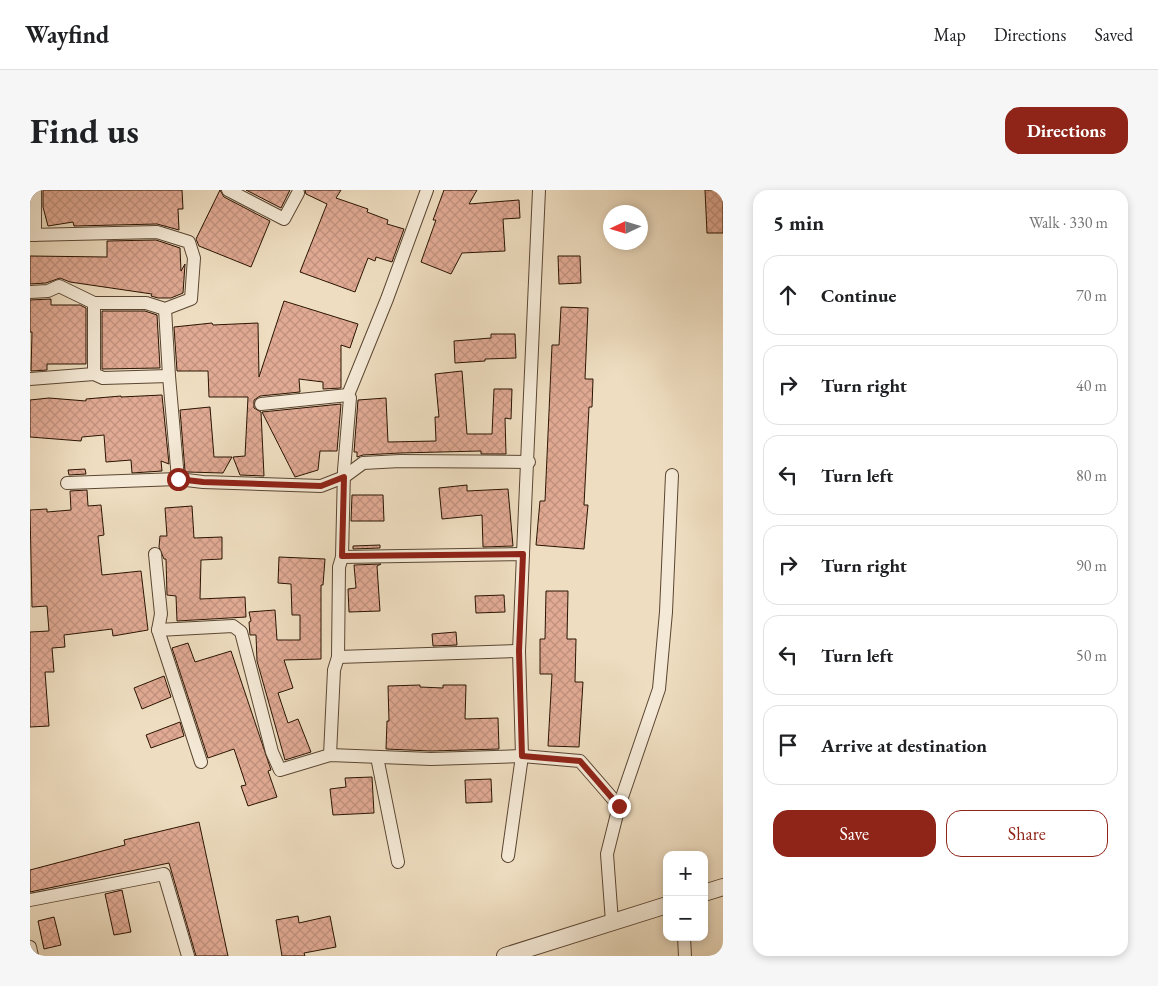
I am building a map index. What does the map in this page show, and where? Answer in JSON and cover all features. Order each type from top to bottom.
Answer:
[{"type":"street","points":[[30,292],[48,291],[59,286],[94,303],[146,303],[165,310],[191,299],[194,258],[189,242],[158,232],[32,235],[35,190]]},
{"type":"street","points":[[228,190],[284,219],[298,194]]},
{"type":"street","points":[[330,755],[334,670],[338,657],[339,567],[342,556],[344,477],[350,398],[348,395],[387,299],[426,190]]},
{"type":"street","points":[[508,856],[522,756],[519,651],[529,462],[539,190]]},
{"type":"street","points":[[94,303],[94,374]]},
{"type":"street","points":[[165,310],[168,376],[178,479]]},
{"type":"street","points":[[30,379],[94,374],[103,378],[168,376]]},
{"type":"street","points":[[261,404],[348,395]]},
{"type":"street","points":[[68,483],[178,479],[203,482],[321,486],[344,477],[363,464],[400,461],[529,462]]},
{"type":"street","points":[[612,922],[607,854],[619,806],[658,688],[666,612],[672,475]]},
{"type":"street","points":[[155,554],[162,614],[158,630],[201,762]]},
{"type":"street","points":[[342,556],[523,554]]},
{"type":"street","points":[[158,630],[233,626],[241,632],[272,752],[280,770],[330,755],[431,759],[522,756],[580,761],[619,806]]},
{"type":"street","points":[[338,657],[519,651]]},
{"type":"street","points":[[378,756],[398,862]]},
{"type":"street","points":[[30,900],[164,874],[188,956]]},
{"type":"street","points":[[708,892],[723,887]]},
{"type":"street","points":[[505,956],[663,905]]},
{"type":"street","points":[[684,941],[685,956]]},
{"type":"street","points":[[30,947],[32,956]]},
{"type":"building","points":[[43,190],[182,190],[183,209],[178,209],[179,230],[157,224],[74,226],[73,222],[48,226],[43,207]]},
{"type":"building","points":[[220,190],[224,197],[270,221],[251,267],[199,246],[196,239]]},
{"type":"building","points":[[246,190],[290,190],[281,208]]},
{"type":"building","points":[[305,190],[341,190],[336,198],[368,209],[367,212],[388,220],[387,224],[404,229],[392,262],[376,257],[375,261],[368,258],[355,292],[300,272],[327,204],[306,194]]},
{"type":"building","points":[[444,190],[477,190],[469,204],[519,200],[520,218],[503,219],[505,251],[462,253],[451,274],[421,262],[436,220],[433,220]]},
{"type":"building","points":[[705,190],[723,190],[723,233],[707,233]]},
{"type":"building","points":[[156,240],[180,248],[181,271],[185,264],[183,293],[171,298],[158,298],[151,296],[152,294],[70,282],[60,278],[46,283],[30,284],[30,256],[107,257],[107,241]]},
{"type":"building","points":[[558,256],[580,256],[581,283],[559,284]]},
{"type":"building","points":[[51,299],[51,305],[80,305],[86,308],[86,364],[47,364],[47,370],[31,371],[32,332],[30,332],[30,300]]},
{"type":"building","points":[[284,301],[358,324],[350,348],[341,345],[341,388],[323,389],[323,382],[299,379],[300,392],[260,396],[254,400],[254,408],[261,412],[264,476],[240,475],[233,457],[245,456],[248,397],[209,397],[208,371],[177,371],[174,327],[212,323],[213,325],[258,323],[259,377]]},
{"type":"building","points":[[561,307],[588,308],[585,379],[593,379],[592,407],[589,407],[584,505],[588,505],[584,549],[536,545],[540,501],[545,501],[552,345],[559,345]]},
{"type":"building","points":[[102,311],[145,311],[157,315],[160,368],[102,369]]},
{"type":"building","points":[[491,334],[515,334],[516,358],[485,359],[485,361],[455,363],[454,341],[491,338]]},
{"type":"building","points":[[462,371],[467,434],[492,434],[494,389],[512,389],[511,419],[505,418],[506,454],[481,454],[481,451],[400,453],[357,457],[357,452],[354,452],[358,400],[386,398],[388,442],[436,441],[435,417],[439,417],[435,374]]},
{"type":"building","points":[[162,395],[169,464],[161,461],[162,471],[132,473],[131,460],[106,462],[104,435],[82,437],[81,441],[30,437],[30,400],[49,398],[86,401],[86,399],[121,396]]},
{"type":"building","points":[[341,404],[337,451],[320,451],[318,470],[295,477],[262,412]]},
{"type":"building","points":[[210,407],[214,457],[232,457],[223,473],[187,472],[185,471],[180,410]]},
{"type":"building","points":[[85,469],[86,474],[69,475],[68,470]]},
{"type":"building","points":[[467,485],[467,491],[508,489],[513,546],[483,547],[482,515],[442,519],[439,488]]},
{"type":"building","points":[[87,490],[88,506],[101,505],[104,535],[98,536],[102,575],[141,571],[148,630],[113,636],[112,629],[64,635],[65,647],[52,648],[54,672],[45,672],[49,726],[30,727],[30,632],[49,631],[47,606],[32,607],[30,510],[47,509],[47,512],[71,510],[70,491]]},
{"type":"building","points":[[352,495],[383,495],[384,521],[351,521]]},
{"type":"building","points":[[192,506],[194,538],[222,537],[222,559],[201,560],[200,599],[245,597],[246,617],[177,621],[176,596],[167,595],[166,559],[164,559],[159,547],[160,536],[167,536],[165,508]]},
{"type":"building","points":[[380,545],[380,548],[353,549],[353,546]]},
{"type":"building","points":[[279,557],[325,559],[323,585],[321,585],[321,659],[284,660],[293,688],[278,693],[288,723],[298,719],[311,752],[285,760],[257,661],[256,635],[250,635],[249,622],[251,621],[249,612],[275,610],[277,640],[300,640],[300,615],[292,615],[291,584],[278,583]]},
{"type":"building","points":[[381,564],[377,566],[380,611],[349,612],[348,589],[356,588],[354,565]]},
{"type":"building","points":[[546,591],[568,591],[567,639],[576,639],[575,682],[583,682],[579,747],[548,746],[552,674],[540,674],[540,639],[545,639]]},
{"type":"building","points":[[504,595],[505,612],[476,613],[475,596]]},
{"type":"building","points":[[456,632],[457,645],[433,646],[432,634]]},
{"type":"building","points":[[188,643],[195,662],[231,651],[271,770],[268,771],[277,797],[248,806],[241,786],[246,785],[234,749],[208,758],[172,648]]},
{"type":"building","points":[[164,676],[171,697],[142,709],[134,688]]},
{"type":"building","points":[[420,685],[420,687],[443,688],[443,685],[466,685],[465,719],[498,718],[499,749],[431,751],[386,749],[387,721],[389,721],[388,686]]},
{"type":"building","points":[[180,722],[184,736],[151,748],[146,735]]},
{"type":"building","points":[[372,777],[374,813],[333,815],[330,789],[346,787],[345,778]]},
{"type":"building","points":[[491,779],[492,802],[466,803],[465,780]]},
{"type":"building","points":[[199,822],[228,956],[196,956],[169,863],[30,892],[30,870],[125,845],[124,840]]},
{"type":"building","points":[[122,890],[131,932],[114,935],[105,894]]},
{"type":"building","points":[[298,916],[299,923],[330,916],[336,947],[304,953],[305,956],[282,956],[276,920]]},
{"type":"building","points":[[54,917],[61,945],[44,949],[38,921]]},
{"type":"route","points":[[178,479],[203,482],[321,486],[344,477],[342,556],[407,557],[523,554],[519,651],[522,756],[580,761],[619,806]]}]
